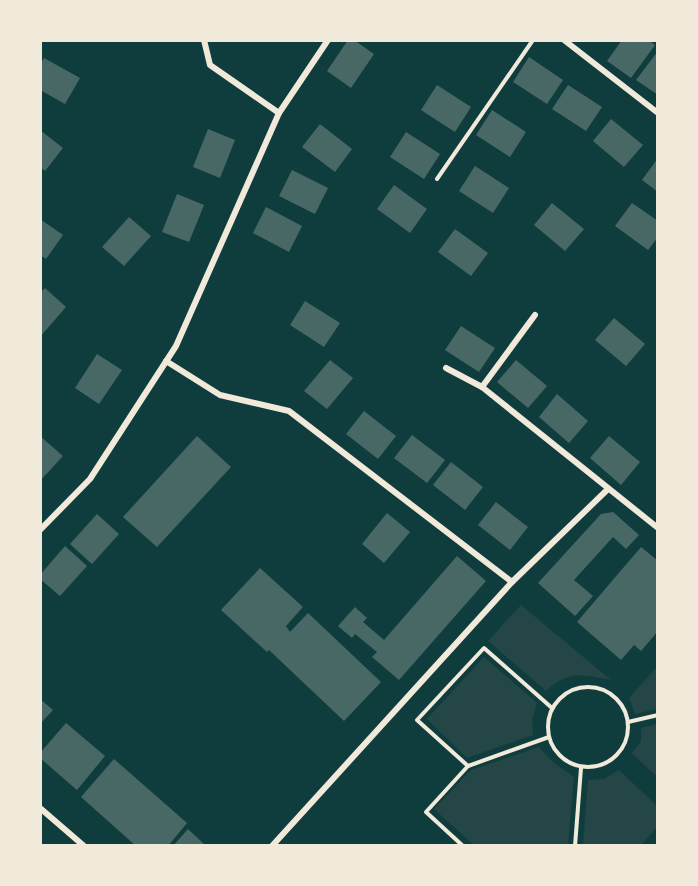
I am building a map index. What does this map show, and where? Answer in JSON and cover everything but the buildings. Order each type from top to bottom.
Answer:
[{"type":"street","points":[[204,40],[210,65],[279,113]]},
{"type":"street","points":[[40,530],[90,479],[176,346],[279,113],[328,40]]},
{"type":"street","points":[[564,40],[657,113]]},
{"type":"street","points":[[482,387],[535,315]]},
{"type":"street","points":[[166,361],[220,395],[289,411],[512,582]]},
{"type":"street","points":[[446,368],[482,387],[657,528]]},
{"type":"street","points":[[272,846],[512,582],[608,489]]},
{"type":"street","points":[[40,808],[79,844]]},
{"type":"path","points":[[437,179],[533,40]]},
{"type":"path","points":[[468,766],[417,720],[484,648],[552,708]]},
{"type":"path","points":[[589,686],[613,695],[627,715],[627,722],[626,743],[608,763],[594,768],[580,768],[568,763],[557,754],[547,728],[552,708],[565,693],[589,686]]},
{"type":"path","points":[[627,722],[657,715]]},
{"type":"path","points":[[463,846],[426,812],[468,766],[549,737]]},
{"type":"path","points":[[575,846],[580,768]]},
{"type":"shaded area","points":[[521,605],[611,680],[576,675],[554,684],[546,691],[488,641]]},
{"type":"shaded area","points":[[484,657],[537,703],[532,719],[533,735],[467,758],[427,719]]},
{"type":"shaded area","points":[[657,667],[657,709],[635,714],[629,698]]},
{"type":"shaded area","points":[[658,724],[657,777],[632,753],[641,741],[641,728]]},
{"type":"shaded area","points":[[539,747],[554,763],[574,777],[568,845],[474,845],[434,809],[471,770]]},
{"type":"shaded area","points":[[619,770],[657,806],[657,827],[641,845],[583,845],[588,780],[604,779]]}]
